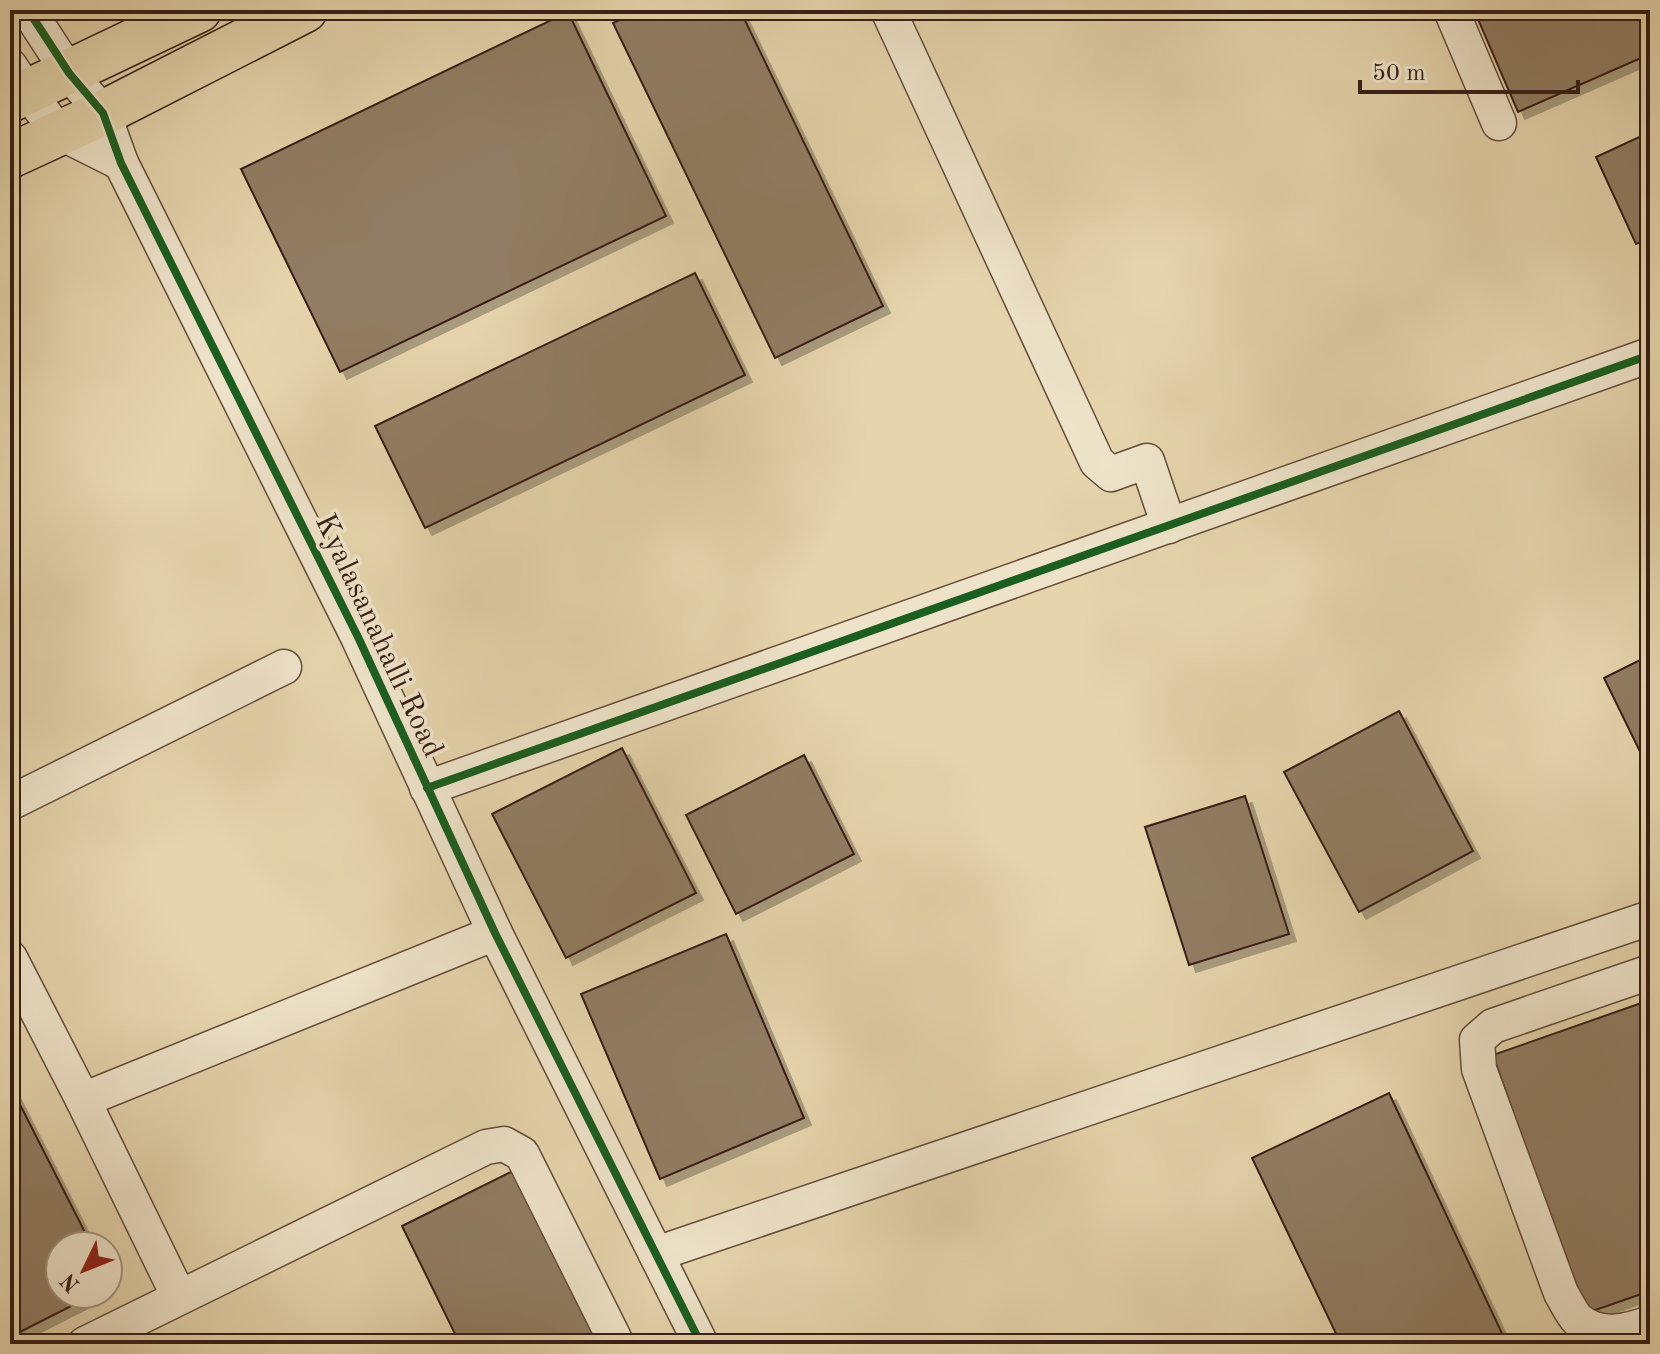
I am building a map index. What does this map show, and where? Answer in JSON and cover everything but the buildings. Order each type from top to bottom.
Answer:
[{"type":"main road","points":[[16,86],[69,73],[199,10]]},
{"type":"main road","points":[[10,156],[103,113],[305,10]]},
{"type":"street","points":[[28,10],[69,73],[103,113]]},
{"type":"street","points":[[888,10],[1097,462],[1111,474],[1147,461],[1169,526]]},
{"type":"street","points":[[1451,10],[1499,123]]},
{"type":"street","points":[[16,86],[59,132],[121,163]]},
{"type":"street","name":"Kyalasanahalli Road","points":[[103,113],[121,163],[358,637],[495,933],[701,1344]]},
{"type":"street","points":[[427,788],[1650,355]]},
{"type":"street","points":[[10,803],[284,667]]},
{"type":"street","points":[[656,1254],[1650,918]]},
{"type":"street","points":[[83,1100],[495,933]]},
{"type":"street","points":[[10,958],[179,1297]]},
{"type":"street","points":[[1650,972],[1493,1026],[1477,1040],[1479,1069],[1561,1293],[1578,1319],[1600,1331],[1625,1332],[1650,1323]]},
{"type":"street","points":[[85,1344],[486,1147],[504,1144],[522,1154],[615,1344]]},
{"type":"cycle path","points":[[28,10],[69,73],[103,113],[121,163],[358,637],[495,933],[701,1344]]},
{"type":"cycle path","points":[[427,788],[1650,355]]}]
